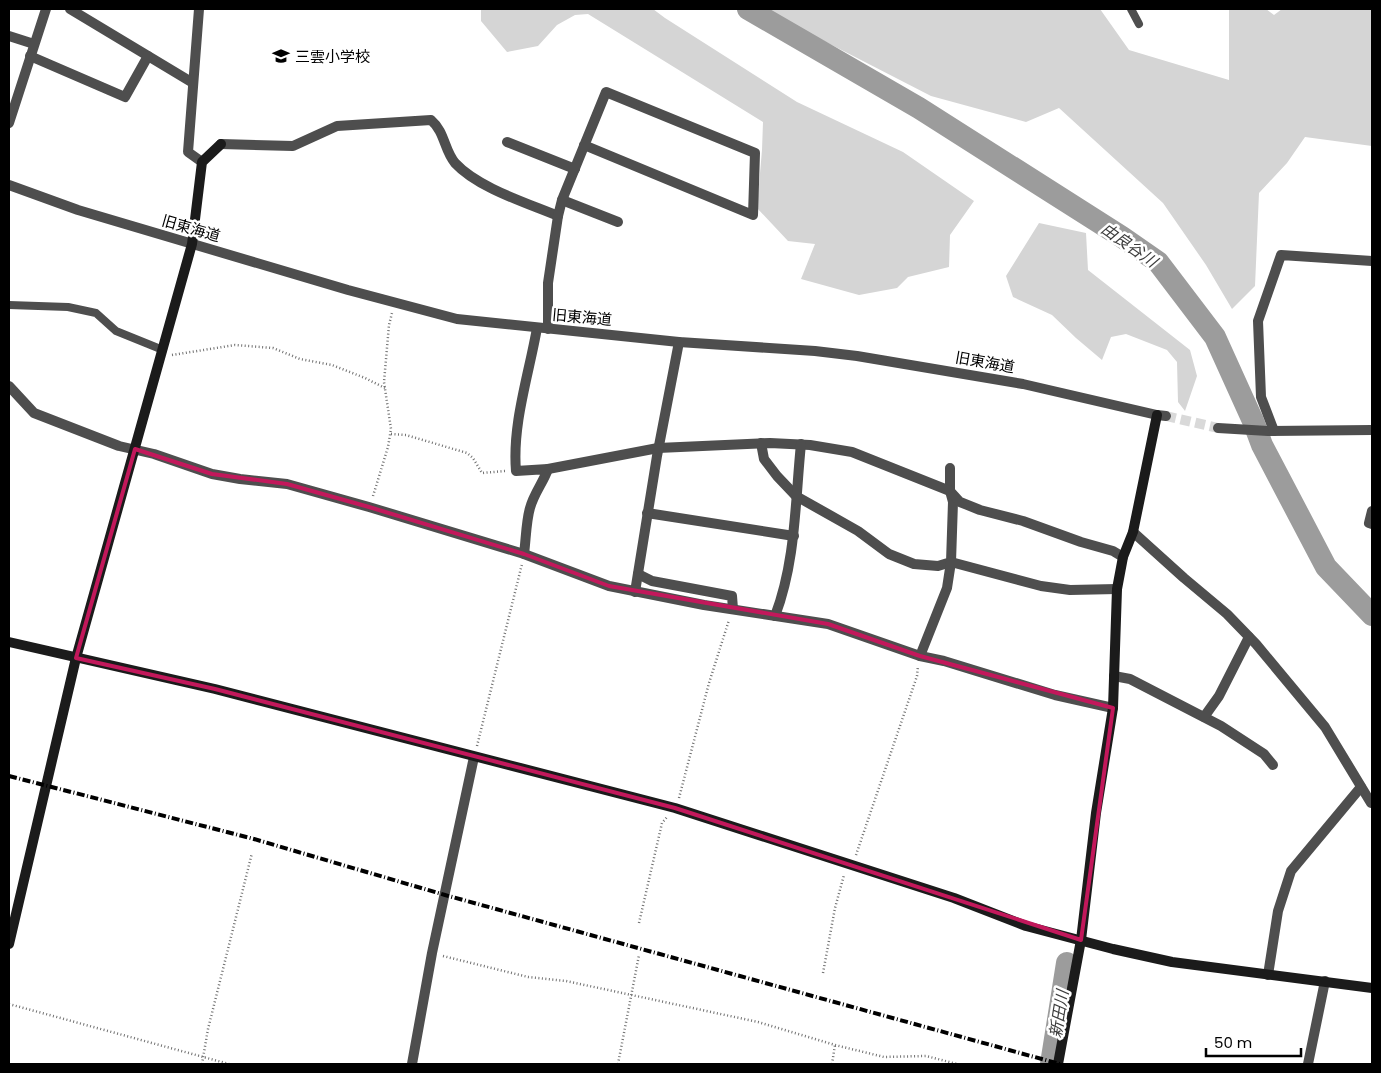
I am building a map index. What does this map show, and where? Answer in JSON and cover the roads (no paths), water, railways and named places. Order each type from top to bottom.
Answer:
[{"type":"street","points":[[9,123],[46,9]]},
{"type":"street","points":[[70,9],[193,83]]},
{"type":"street","points":[[199,9],[188,152],[202,162]]},
{"type":"street","points":[[9,36],[34,44]]},
{"type":"street","points":[[30,56],[125,96],[148,56]]},
{"type":"street","points":[[584,145],[753,215],[755,153],[606,92],[584,145],[562,200],[558,216],[542,329],[518,428],[515,456],[516,470],[548,469],[658,448],[761,443],[801,444],[852,452],[950,492],[960,502],[1023,520],[1081,542],[1113,551],[1123,557]]},
{"type":"street","points":[[9,944],[76,658],[192,244],[202,162],[221,144],[293,146],[337,126],[432,120],[439,126],[454,162],[468,175],[480,183],[558,216]]},
{"type":"street","points":[[507,142],[575,169]]},
{"type":"street","name":"旧東海道","points":[[9,185],[78,210],[395,304],[457,319],[680,342],[815,351],[857,356],[1023,384],[1161,416],[1133,532]]},
{"type":"street","points":[[562,200],[618,222]]},
{"type":"street","points":[[1271,431],[1261,397],[1258,321],[1281,255],[1372,261]]},
{"type":"street","points":[[635,592],[658,448],[680,342]]},
{"type":"street","points":[[9,386],[34,413],[119,446],[212,474],[286,484],[370,507],[524,554],[608,586],[733,610],[828,624],[920,656],[944,661],[1055,695],[1113,708]]},
{"type":"street","points":[[1218,428],[1271,431],[1372,430]]},
{"type":"street","points":[[761,443],[764,459],[796,496],[858,531],[889,554],[914,564],[938,566],[951,562],[1041,586],[1070,590],[1117,589]]},
{"type":"street","points":[[775,616],[784,593],[794,536],[801,444]]},
{"type":"street","points":[[920,656],[947,588],[951,562],[953,502],[950,492],[950,468]]},
{"type":"street","points":[[524,554],[529,510],[548,469]]},
{"type":"street","points":[[1372,511],[1369,523],[1372,524]]},
{"type":"street","points":[[647,513],[794,536]]},
{"type":"street","points":[[1058,1064],[1081,940],[1096,813],[1113,708],[1117,589],[1123,557],[1133,532],[1227,614],[1288,681],[1325,727],[1371,803]]},
{"type":"street","points":[[638,574],[652,581],[732,596],[733,610]]},
{"type":"street","points":[[1204,717],[1219,696],[1249,637]]},
{"type":"street","points":[[9,642],[215,689],[674,808],[954,898],[1026,926],[1113,949],[1172,962],[1372,988]]},
{"type":"street","points":[[1114,676],[1130,679],[1204,717],[1264,754],[1273,765]]},
{"type":"street","points":[[412,1064],[432,953],[474,757]]},
{"type":"street","points":[[1268,975],[1278,912],[1291,871],[1361,787]]},
{"type":"street","points":[[1308,1064],[1325,981]]},
{"type":"lane","points":[[1131,9],[1139,24]]},
{"type":"lane","points":[[9,305],[68,306],[96,314],[116,331],[162,354]]},
{"type":"waterway","name":"由良谷川","points":[[748,9],[919,108],[1122,237],[1158,262],[1215,337],[1262,445],[1326,567],[1372,615]]},
{"type":"waterway","name":"新田川","points":[[1051,1064],[1067,963]]},
{"type":"tunnel","points":[[1166,416],[1218,428]]},
{"type":"railway","points":[[9,776],[254,839],[445,895],[1060,1064]]},
{"type":"place","name":"三雲小学校","points":[[281,56]]}]
